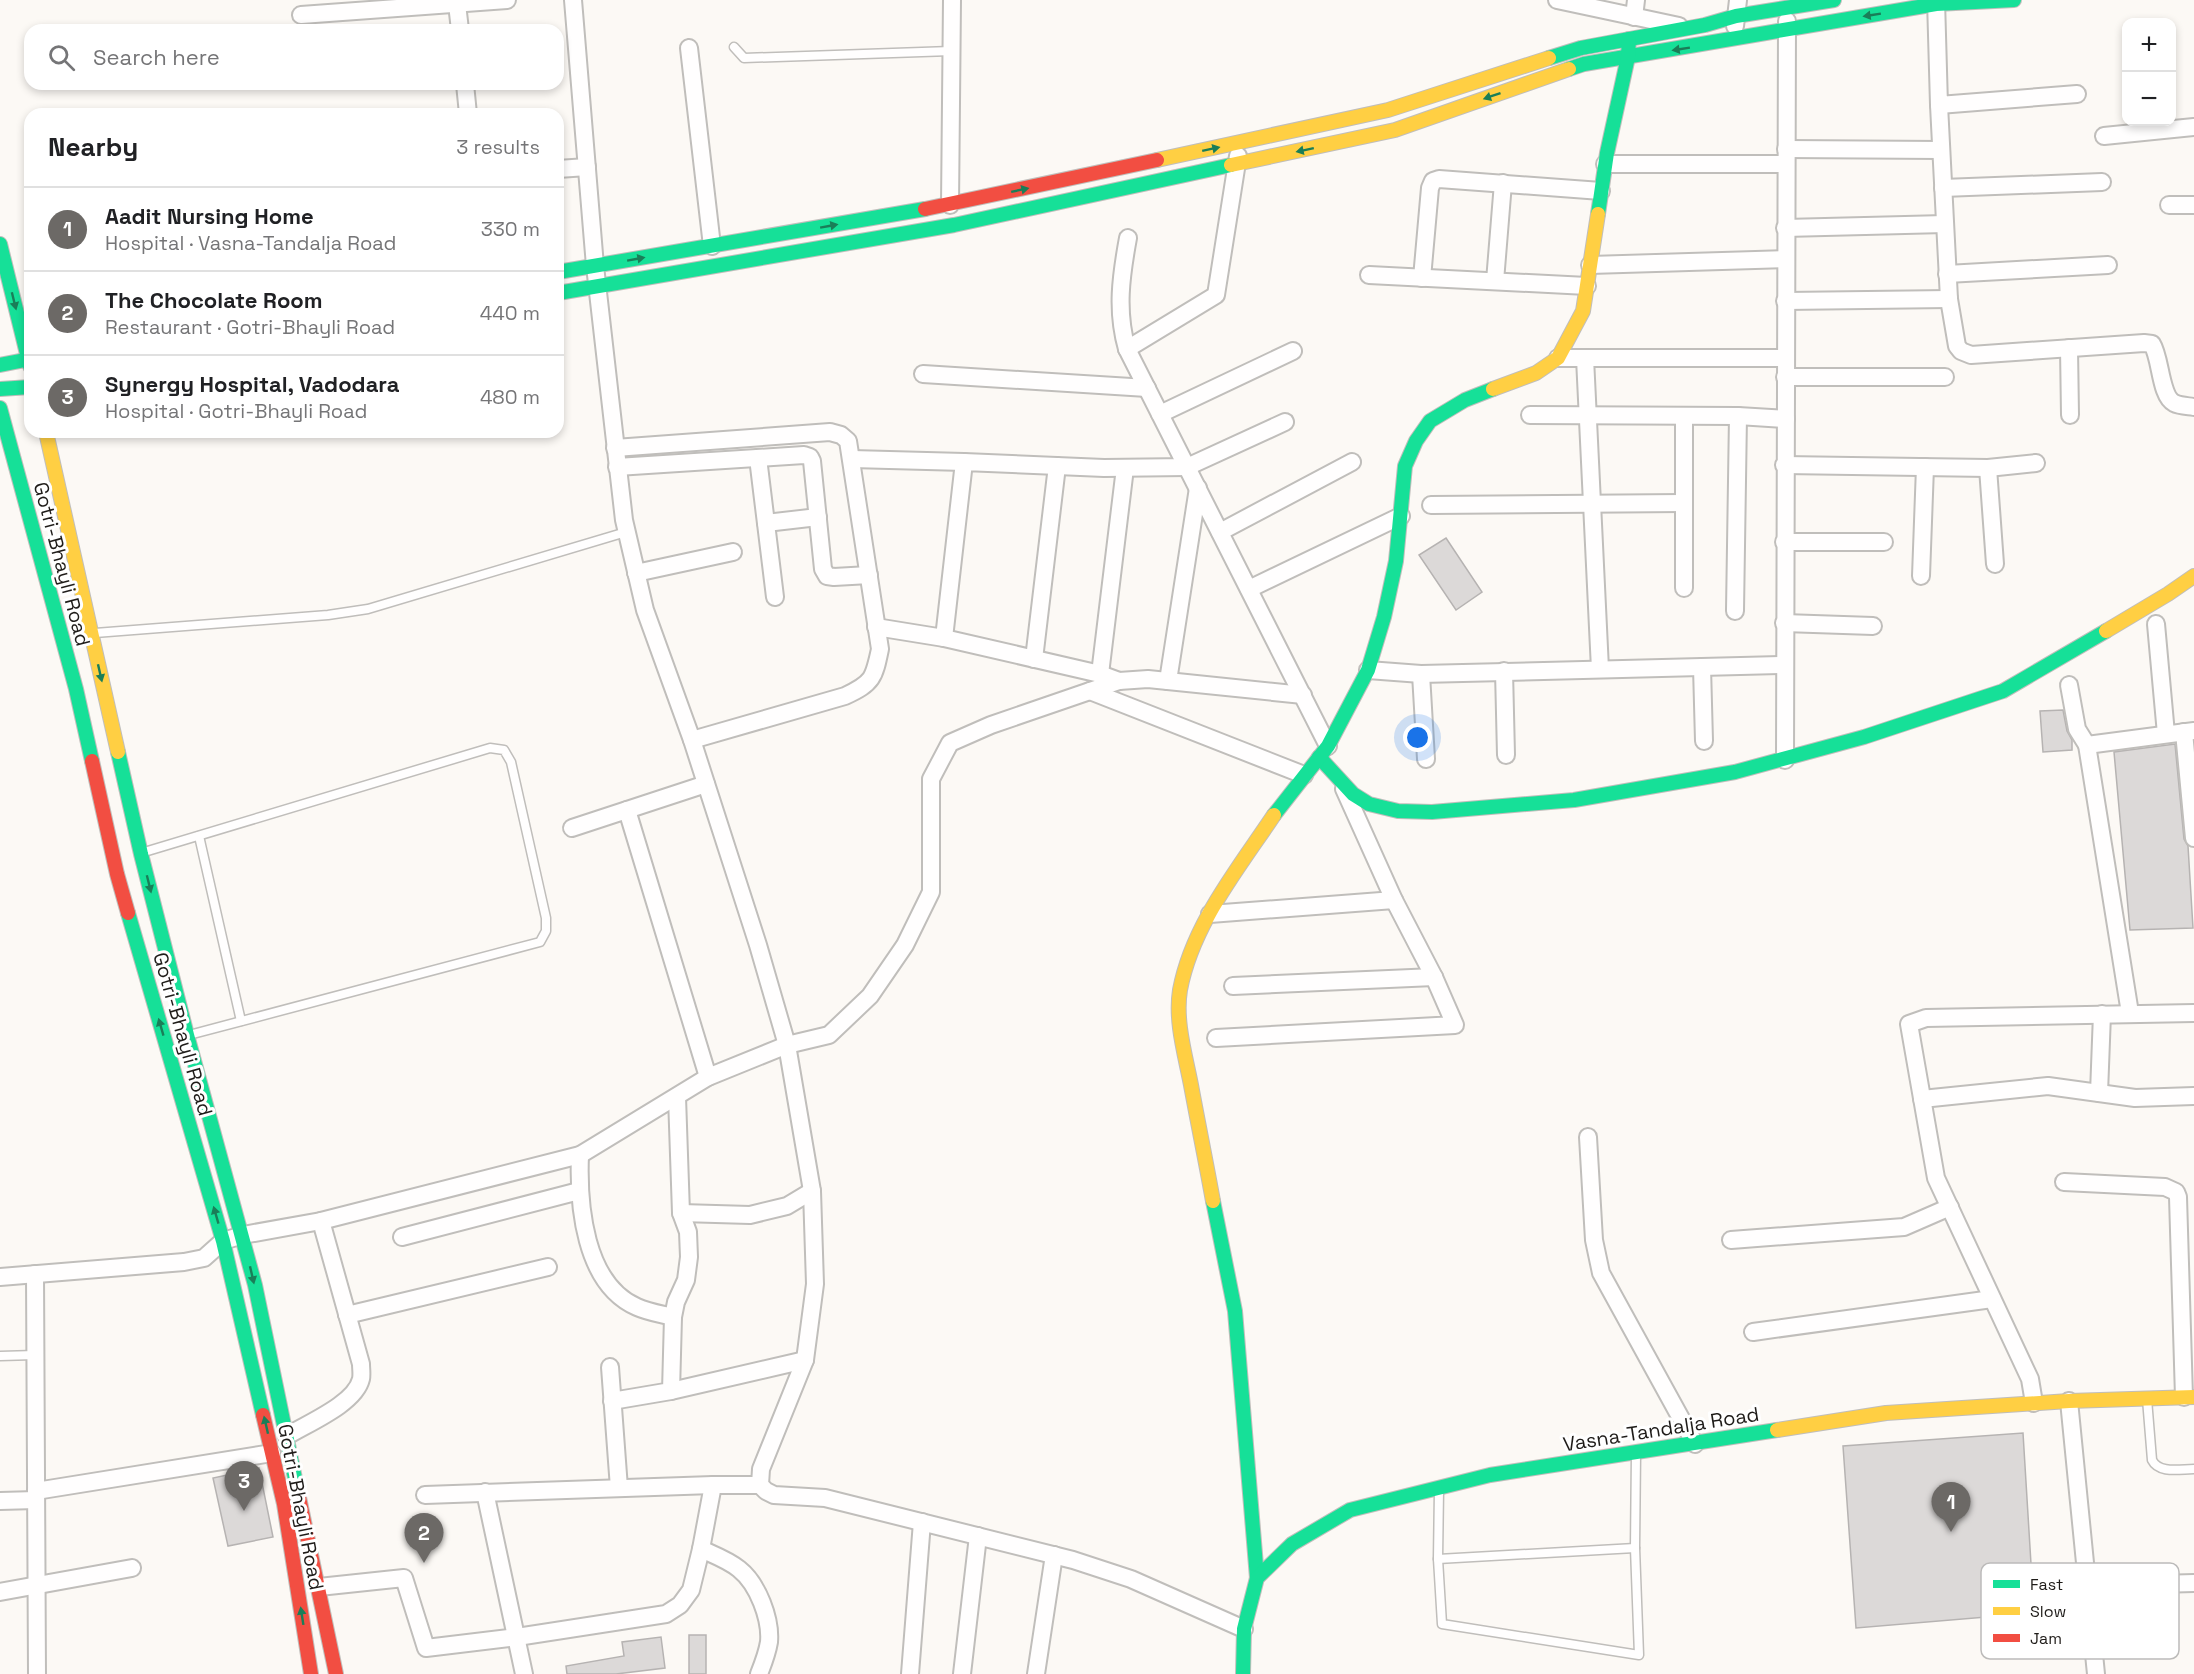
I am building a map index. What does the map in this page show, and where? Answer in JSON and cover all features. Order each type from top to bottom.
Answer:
[{"type":"street","points":[[301,15],[507,0]]},
{"type":"street","points":[[573,0],[595,266],[626,532],[645,610],[692,740],[758,945],[787,1045],[812,1191],[815,1284],[806,1360],[761,1469],[760,1485]]},
{"type":"street","points":[[950,205],[952,0]]},
{"type":"street","points":[[1634,17],[1636,0]]},
{"type":"street","points":[[564,271],[950,205],[1388,110],[1581,48],[1705,26],[1737,8],[1788,8],[1834,0]]},
{"type":"street","points":[[564,292],[954,225],[1395,130],[1584,64],[1936,2],[2014,0]]},
{"type":"street","points":[[1567,1],[1687,28]]},
{"type":"street","points":[[1936,2],[1947,274],[1957,346],[1966,353],[2152,344],[2157,351],[2166,393],[2175,404],[2194,407]]},
{"type":"street","points":[[457,4],[459,24]]},
{"type":"street","points":[[1734,39],[1737,8]]},
{"type":"street","points":[[1785,760],[1783,665],[1788,8]]},
{"type":"street","points":[[1244,1674],[1244,1629],[1257,1578],[1235,1311],[1180,1031],[1180,992],[1190,953],[1221,894],[1270,820],[1324,752],[1368,670],[1384,617],[1396,561],[1405,466],[1416,441],[1430,421],[1466,400],[1536,372],[1558,358],[1583,311],[1605,164],[1628,57],[1629,39]]},
{"type":"street","points":[[689,48],[712,246]]},
{"type":"street","points":[[466,90],[467,108]]},
{"type":"street","points":[[1939,105],[2077,94]]},
{"type":"street","points":[[2104,136],[2194,127]]},
{"type":"street","points":[[1127,349],[1216,295],[1239,143]]},
{"type":"street","points":[[1605,164],[1941,150]]},
{"type":"street","points":[[564,169],[586,167]]},
{"type":"street","points":[[1422,278],[1432,181],[1439,179],[1601,191]]},
{"type":"street","points":[[1943,188],[2102,182]]},
{"type":"street","points":[[1495,281],[1503,183]]},
{"type":"street","points":[[2169,205],[2194,205]]},
{"type":"street","points":[[1785,228],[1945,224]]},
{"type":"street","points":[[1128,238],[1119,304],[1122,332],[1127,349],[1303,695],[1324,752],[1341,783],[1394,900],[1434,977],[1455,1025],[1216,1038]]},
{"type":"street","points":[[0,244],[24,342]]},
{"type":"street","points":[[1590,266],[1785,259]]},
{"type":"street","points":[[1947,274],[2108,265]]},
{"type":"street","points":[[1370,275],[1587,286]]},
{"type":"street","points":[[1785,300],[1949,299]]},
{"type":"street","points":[[2069,348],[2070,415]]},
{"type":"street","points":[[1160,414],[1293,351]]},
{"type":"street","points":[[1558,358],[1785,358]]},
{"type":"street","points":[[1585,358],[1600,669]]},
{"type":"street","points":[[0,365],[24,363]]},
{"type":"street","points":[[923,374],[1147,388]]},
{"type":"street","points":[[1785,377],[1945,377]]},
{"type":"street","points":[[0,389],[24,387]]},
{"type":"street","name":"Gotri-Bhayli Road","points":[[0,408],[76,689],[117,874],[223,1241],[284,1504],[311,1674]]},
{"type":"street","points":[[1530,415],[1738,416],[1786,419]]},
{"type":"street","points":[[1684,416],[1684,588]]},
{"type":"street","points":[[1735,611],[1738,416]]},
{"type":"street","points":[[852,459],[1125,468],[1187,467],[1285,422]]},
{"type":"street","points":[[615,448],[830,432],[841,435],[848,441],[880,649],[874,675],[862,688],[845,696],[692,740]]},
{"type":"street","name":"Gotri-Bhayli Road","points":[[47,438],[141,854],[187,1035],[243,1235],[336,1674]]},
{"type":"street","points":[[617,467],[804,455],[810,457],[823,569],[827,576],[834,577],[869,575]]},
{"type":"street","points":[[759,458],[775,597]]},
{"type":"street","points":[[945,638],[964,462]]},
{"type":"street","points":[[1220,532],[1352,462]]},
{"type":"street","points":[[1784,465],[1988,468],[2036,463]]},
{"type":"street","points":[[1034,658],[1057,466]]},
{"type":"street","points":[[1921,576],[1925,467]]},
{"type":"street","points":[[1100,674],[1125,468]]},
{"type":"street","points":[[1988,468],[1995,564]]},
{"type":"street","points":[[1168,681],[1198,488]]},
{"type":"street","points":[[1431,505],[1684,503]]},
{"type":"street","points":[[1249,589],[1401,516]]},
{"type":"street","points":[[766,523],[818,518]]},
{"type":"street","points":[[1784,542],[1884,542]]},
{"type":"street","points":[[636,573],[733,552]]},
{"type":"street","points":[[1341,783],[1353,794],[1370,804],[1398,810],[1432,812],[1574,800],[1735,772],[1785,760],[1864,737],[2002,691],[2168,594],[2194,576]]},
{"type":"street","points":[[1784,623],[1873,626]]},
{"type":"street","points":[[2156,624],[2166,734]]},
{"type":"street","points":[[876,627],[945,638],[1100,674],[1119,681]]},
{"type":"street","points":[[1368,670],[1421,674],[1783,665]]},
{"type":"street","points":[[1702,667],[1704,741]]},
{"type":"street","points":[[1504,671],[1506,755]]},
{"type":"street","points":[[1421,674],[1426,759]]},
{"type":"street","points":[[0,1277],[184,1262],[204,1258],[223,1241],[243,1235],[321,1221],[580,1155],[708,1077],[787,1045],[829,1035],[870,996],[905,945],[931,892],[931,779],[950,743],[991,725],[1119,681],[1148,679],[1303,695]]},
{"type":"street","points":[[2069,685],[2077,729],[2087,745],[2130,1013]]},
{"type":"street","points":[[1090,691],[1304,775]]},
{"type":"street","points":[[2087,745],[2189,731],[2194,838]]},
{"type":"street","points":[[572,828],[706,784]]},
{"type":"street","points":[[627,810],[708,1077]]},
{"type":"street","points":[[1210,914],[1394,900]]},
{"type":"street","points":[[1233,986],[1434,977]]},
{"type":"street","points":[[2034,1403],[2030,1379],[1936,1178],[1909,1024],[1926,1018],[2194,1013]]},
{"type":"street","points":[[2099,1093],[2102,1014]]},
{"type":"street","points":[[1922,1099],[2048,1086],[2135,1098],[2194,1096]]},
{"type":"street","points":[[671,1391],[673,1317],[676,1302],[686,1280],[689,1257],[688,1232],[681,1213],[677,1097]]},
{"type":"street","points":[[1588,1137],[1594,1240],[1601,1273],[1695,1444]]},
{"type":"street","points":[[580,1155],[579,1191],[595,1265],[615,1291],[635,1306],[673,1317]]},
{"type":"street","points":[[2064,1182],[2165,1188],[2176,1192],[2189,1397]]},
{"type":"street","points":[[402,1237],[579,1191]]},
{"type":"street","points":[[681,1213],[750,1215],[787,1206],[812,1191]]},
{"type":"street","points":[[1731,1240],[1904,1227],[1950,1207]]},
{"type":"street","points":[[287,1436],[345,1401],[355,1391],[361,1379],[361,1364],[321,1221]]},
{"type":"street","points":[[347,1315],[548,1268]]},
{"type":"street","points":[[35,1274],[37,1674]]},
{"type":"street","points":[[1752,1332],[1992,1299]]},
{"type":"street","points":[[612,1401],[671,1391],[806,1360]]},
{"type":"street","points":[[610,1367],[619,1488]]},
{"type":"street","name":"Vasna-Tandalja Road","points":[[1257,1578],[1292,1544],[1350,1510],[1490,1475],[1886,1413],[2069,1401],[2189,1397]]},
{"type":"street","points":[[2069,1401],[2084,1563]]},
{"type":"street","points":[[0,1501],[272,1453]]},
{"type":"street","points":[[319,1587],[404,1578],[426,1648],[517,1637],[666,1614],[680,1605],[691,1590],[713,1485]]},
{"type":"street","points":[[425,1495],[760,1485],[774,1495],[825,1498],[1054,1555],[1131,1579],[1244,1629]]},
{"type":"street","points":[[485,1492],[524,1674]]},
{"type":"street","points":[[910,1674],[922,1522]]},
{"type":"street","points":[[962,1674],[978,1536]]},
{"type":"street","points":[[701,1549],[726,1560],[741,1571],[761,1602],[766,1617],[769,1640],[766,1658],[759,1674]]},
{"type":"street","points":[[1036,1674],[1054,1555]]},
{"type":"street","points":[[0,1592],[132,1568]]},
{"type":"street","points":[[2179,1583],[2194,1583]]},
{"type":"street","points":[[2094,1659],[2096,1674]]},
{"type":"lane","points":[[734,47],[744,58],[951,51]]},
{"type":"lane","points":[[91,633],[328,615],[368,609],[626,532]]},
{"type":"lane","points":[[141,854],[490,748],[504,750],[511,762],[546,918],[546,931],[540,942],[187,1035]]},
{"type":"lane","points":[[199,836],[242,1021]]},
{"type":"lane","points":[[0,1356],[35,1355]]},
{"type":"lane","points":[[2147,1398],[2154,1464],[2162,1469],[2194,1469]]},
{"type":"lane","points":[[1439,1487],[1438,1559],[1442,1624],[1639,1655],[1635,1548],[1636,1453]]},
{"type":"lane","points":[[1438,1559],[1635,1548]]},
{"type":"building","points":[[1446,538],[1482,592],[1456,610],[1419,555]]},
{"type":"building","points":[[2063,710],[2067,731],[2072,740],[2072,750],[2043,752],[2040,711]]},
{"type":"building","points":[[2175,744],[2184,839],[2188,846],[2193,928],[2130,930],[2114,752]]},
{"type":"building","points":[[2023,1433],[2031,1563],[1981,1563],[1981,1617],[1856,1628],[1843,1446]]},
{"type":"building","points":[[259,1468],[273,1537],[228,1546],[213,1478]]},
{"type":"building","points":[[689,1635],[706,1635],[706,1674],[689,1674]]},
{"type":"building","points":[[661,1637],[665,1668],[616,1674],[567,1674],[566,1666],[624,1656],[622,1642]]},
{"type":"traffic: fast","points":[[1549,58],[1581,48],[1705,25],[1736,16],[1834,0]]},
{"type":"traffic: fast","points":[[1569,69],[1584,64],[1936,4],[2014,0]]},
{"type":"traffic: fast","points":[[1598,214],[1607,153],[1628,57],[1629,39]]},
{"type":"traffic: fast","points":[[564,292],[954,225],[1231,165]]},
{"type":"traffic: fast","points":[[564,271],[925,209]]},
{"type":"traffic: fast","points":[[0,244],[24,342]]},
{"type":"traffic: fast","points":[[0,365],[24,360]]},
{"type":"traffic: fast","points":[[0,389],[24,387]]},
{"type":"traffic: fast","points":[[1274,815],[1328,746],[1368,670],[1384,617],[1396,561],[1405,466],[1416,441],[1430,421],[1465,400],[1493,389]]},
{"type":"traffic: fast","points":[[0,408],[76,689],[92,761]]},
{"type":"traffic: fast","points":[[1319,757],[1353,794],[1369,804],[1398,811],[1432,812],[1574,800],[1735,772],[1864,737],[2003,691],[2106,631]]},
{"type":"traffic: fast","points":[[118,752],[141,854],[187,1035],[255,1285],[297,1488]]},
{"type":"traffic: fast","points":[[128,913],[223,1241],[263,1415]]},
{"type":"traffic: fast","points":[[1213,1201],[1235,1311],[1257,1578]]},
{"type":"traffic: fast","points":[[1243,1674],[1244,1629],[1257,1578],[1292,1544],[1350,1510],[1490,1475],[1777,1430]]},
{"type":"traffic: slow","points":[[1157,160],[1388,110],[1549,58]]},
{"type":"traffic: slow","points":[[1231,165],[1395,130],[1569,69]]},
{"type":"traffic: slow","points":[[1493,389],[1536,373],[1558,358],[1583,311],[1598,214]]},
{"type":"traffic: slow","points":[[47,438],[118,752]]},
{"type":"traffic: slow","points":[[2106,631],[2194,576]]},
{"type":"traffic: slow","points":[[1213,1201],[1181,1038],[1180,990],[1186,966],[1206,920],[1218,898],[1274,815]]},
{"type":"traffic: slow","points":[[1777,1430],[1886,1413],[2069,1401],[2194,1397]]},
{"type":"traffic: jam","points":[[925,209],[1157,160]]},
{"type":"traffic: jam","points":[[92,761],[128,913]]},
{"type":"traffic: jam","points":[[263,1415],[284,1504],[311,1674]]},
{"type":"traffic: jam","points":[[297,1488],[336,1674]]},
{"type":"place","name":"Synergy Hospital, Vadodara","points":[[244,1511]]},
{"type":"place","name":"Aadit Nursing Home","points":[[1951,1532]]},
{"type":"place","name":"The Chocolate Room","points":[[424,1563]]}]
